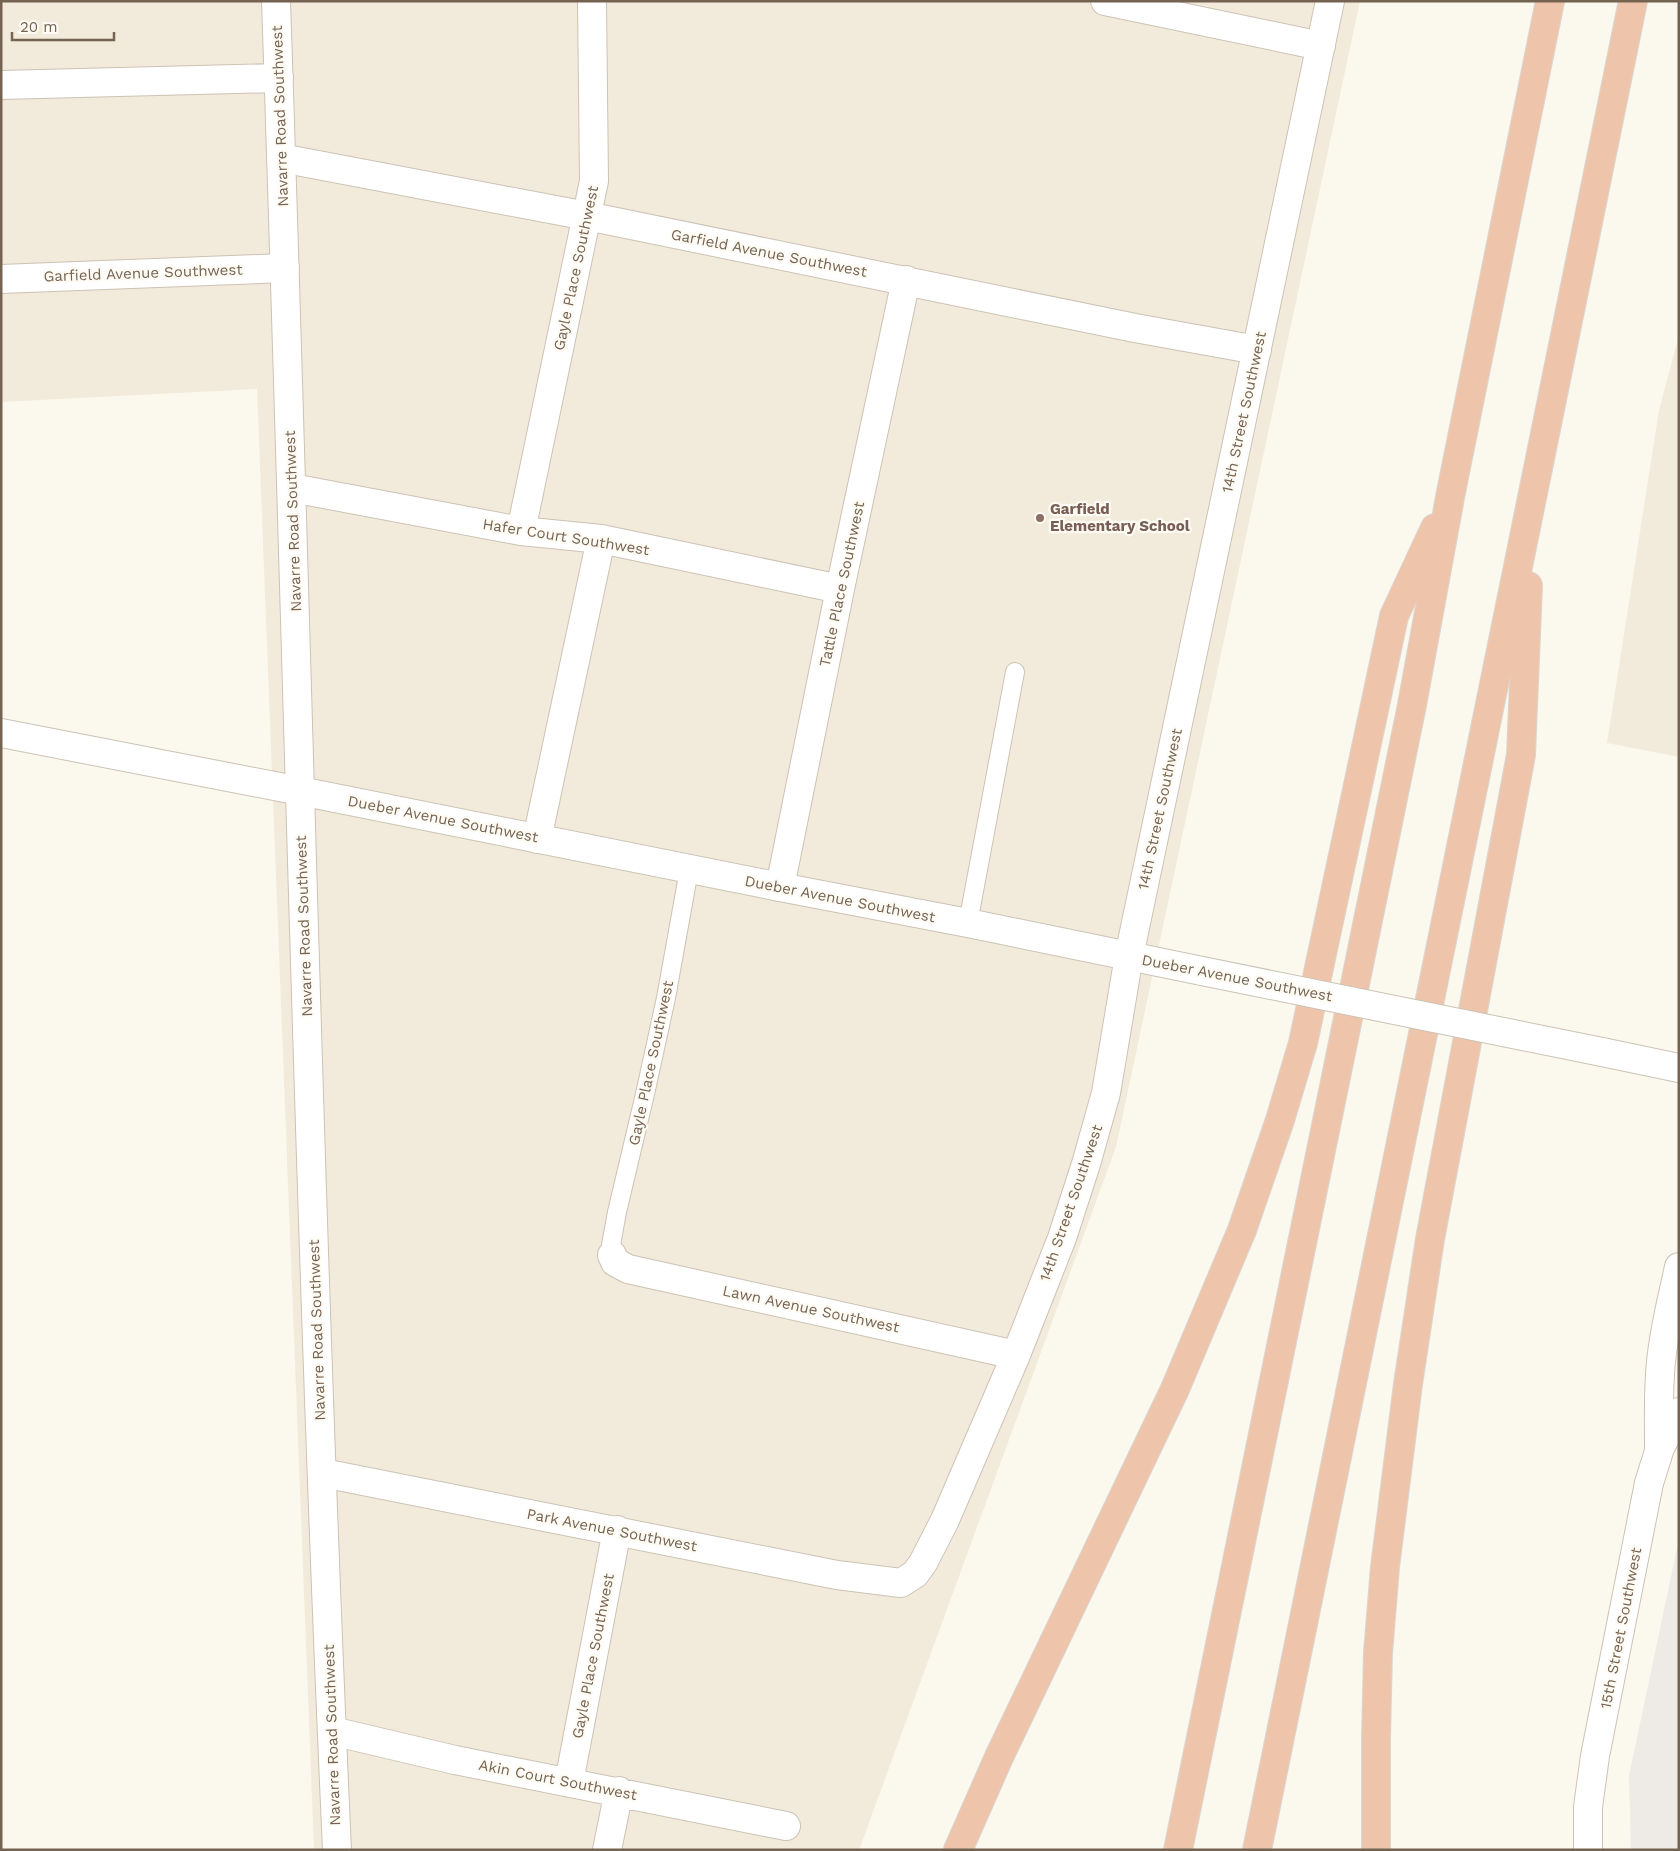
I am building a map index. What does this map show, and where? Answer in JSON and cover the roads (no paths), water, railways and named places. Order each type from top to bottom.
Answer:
[{"type":"highway","points":[[1257,1850],[1633,1]]},
{"type":"highway","points":[[1620,66],[1642,1]]},
{"type":"highway","points":[[1178,1850],[1410,715],[1451,492],[1548,7]]},
{"type":"highway","points":[[958,1850],[999,1757],[1175,1389],[1242,1230],[1280,1120],[1303,1043],[1394,616],[1451,492]]},
{"type":"highway","points":[[1376,1850],[1378,1653],[1385,1567],[1408,1384],[1430,1239],[1521,755],[1531,507]]},
{"type":"street","name":"Navarre Road Southwest","points":[[276,1],[312,1206],[337,1850]]},
{"type":"street","name":"Gayle Place Southwest","points":[[520,531],[594,181],[592,1]]},
{"type":"street","points":[[1105,1],[1321,46]]},
{"type":"street","name":"14th Street Southwest","points":[[901,1583],[915,1574],[936,1538],[1016,1355],[1062,1238],[1086,1164],[1106,1092],[1130,956],[1330,1]]},
{"type":"street","points":[[1,85],[278,78]]},
{"type":"street","name":"Garfield Avenue Southwest","points":[[281,158],[587,216],[1135,328],[1257,350]]},
{"type":"street","name":"Garfield Avenue Southwest","points":[[1,279],[285,268]]},
{"type":"street","name":"Tattle Place Southwest","points":[[780,888],[840,589],[906,280]]},
{"type":"street","name":"Hafer Court Southwest","points":[[292,488],[520,531],[601,539],[840,589]]},
{"type":"street","points":[[537,838],[601,539]]},
{"type":"street","name":"Dueber Avenue Southwest","points":[[1,733],[300,790],[780,888],[968,923],[1679,1068]]},
{"type":"street","name":"Lawn Avenue Southwest","points":[[612,1255],[615,1262],[628,1269],[1016,1355]]},
{"type":"street","points":[[1660,1448],[1658,1408],[1660,1363],[1666,1322],[1679,1267]]},
{"type":"street","name":"15th Street Southwest","points":[[1588,1850],[1588,1807],[1595,1756],[1649,1483],[1660,1448],[1679,1412]]},
{"type":"street","name":"Park Avenue Southwest","points":[[323,1473],[618,1530],[837,1575],[901,1583]]},
{"type":"street","name":"Gayle Place Southwest","points":[[568,1782],[618,1530]]},
{"type":"street","name":"Akin Court Southwest","points":[[332,1731],[456,1760],[619,1791],[786,1826]]},
{"type":"street","points":[[607,1850],[619,1791]]},
{"type":"lane","points":[[968,923],[1015,672]]},
{"type":"lane","name":"Gayle Place Southwest","points":[[612,1255],[611,1245],[617,1212],[666,998],[690,870]]},
{"type":"place","name":"Garfield Elementary School","points":[[1040,518]]}]
